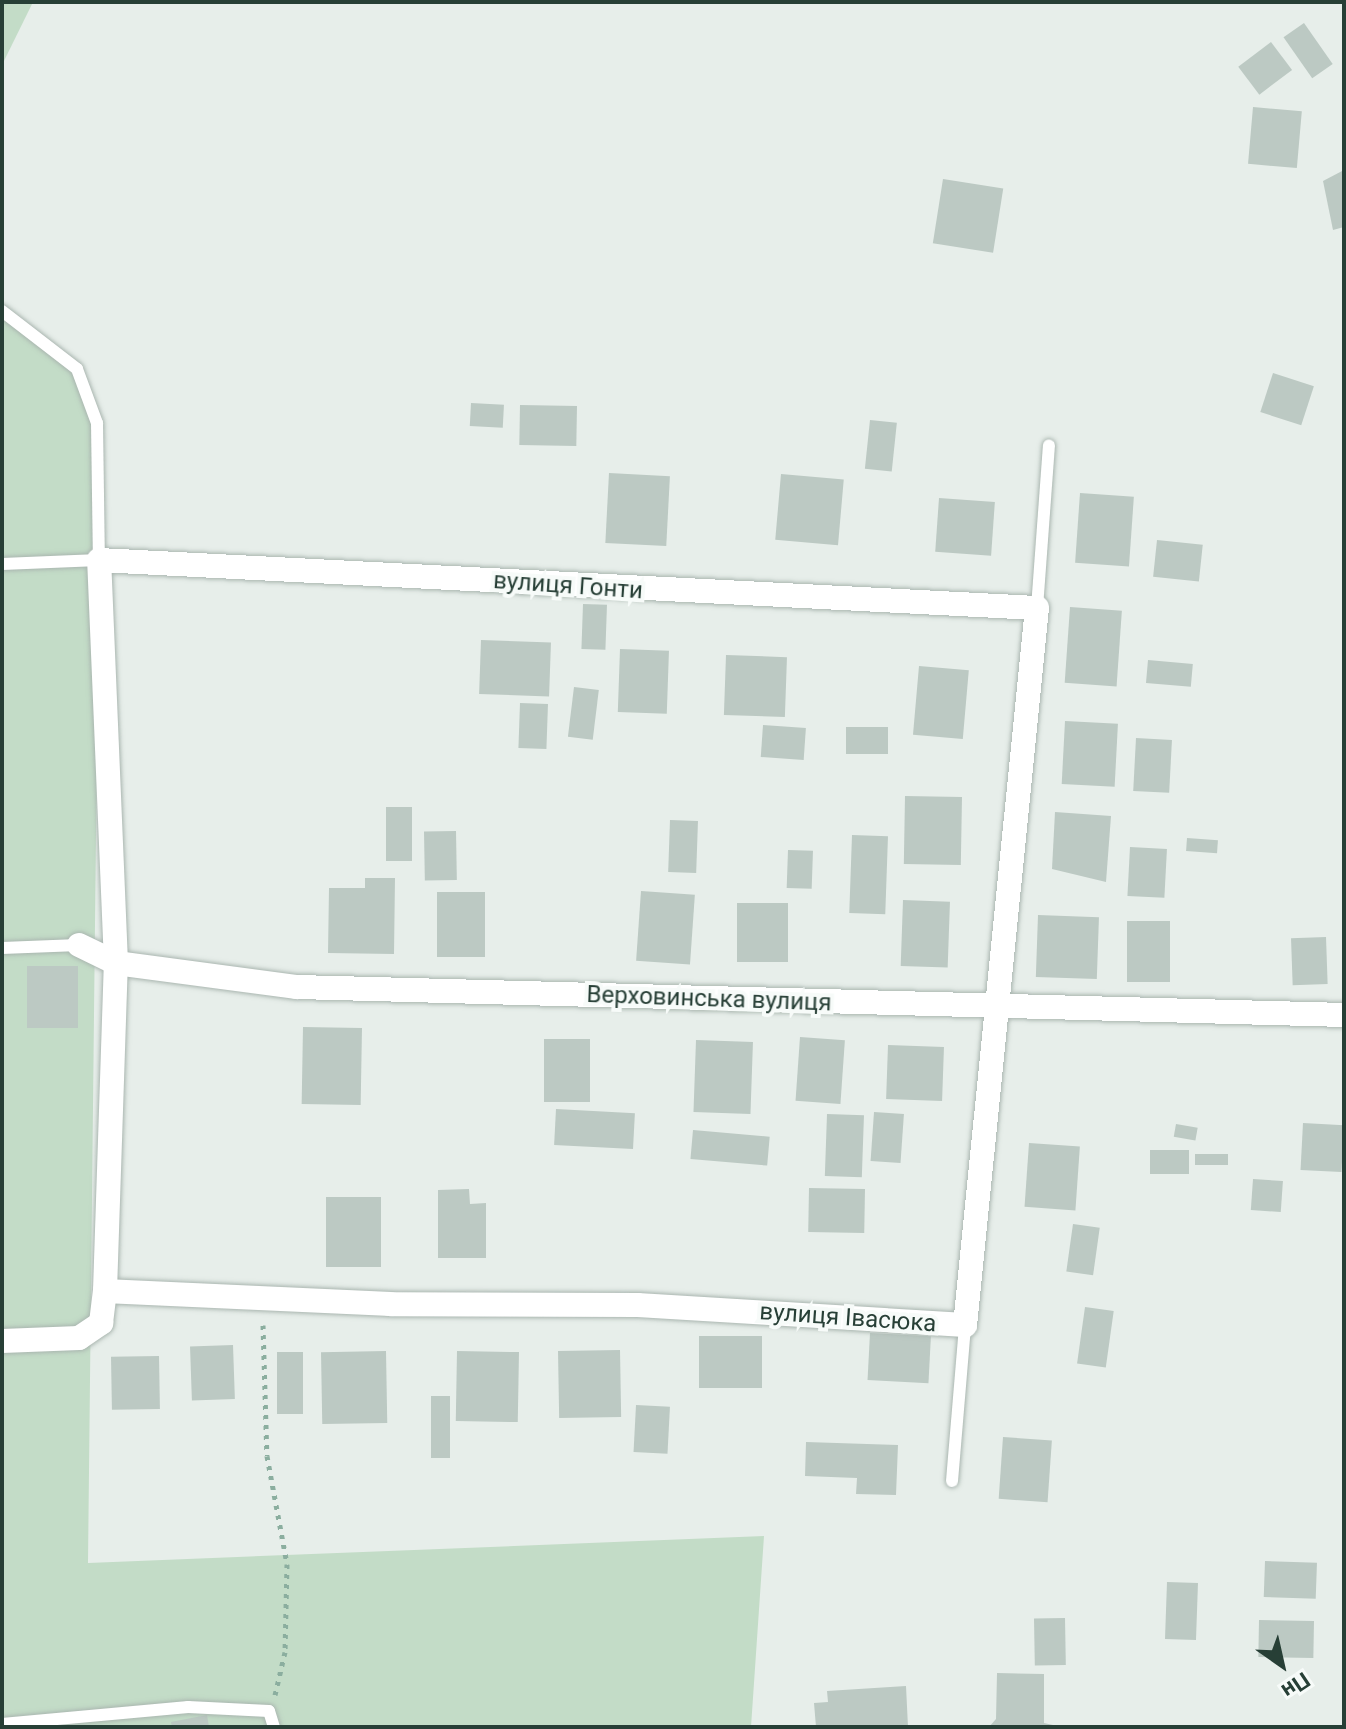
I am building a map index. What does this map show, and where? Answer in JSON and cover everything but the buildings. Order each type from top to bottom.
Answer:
[{"type":"street","name":"вулиця Гонти","points":[[99,560],[1037,608]]},
{"type":"street","points":[[2,1341],[79,1338],[101,1323],[105,1291],[116,963],[99,560]]},
{"type":"street","name":"вулиця Івасюка","points":[[105,1291],[263,1298],[638,1305],[965,1325],[994,1008],[1037,608]]},
{"type":"street","name":"Верховинська вулиця","points":[[79,945],[116,963],[297,987],[1344,1015]]},
{"type":"lane","points":[[2,311],[77,369],[97,423],[99,560],[2,564]]},
{"type":"lane","points":[[1037,608],[1049,445]]},
{"type":"lane","points":[[2,948],[79,945]]},
{"type":"lane","points":[[952,1481],[965,1325]]},
{"type":"lane","points":[[2,1724],[188,1707],[269,1711],[274,1727]]},
{"type":"path","points":[[263,1298],[267,1456],[287,1564],[283,1674],[269,1711]]},
{"type":"green space","points":[[2,2],[33,2],[2,65]]},
{"type":"green space","points":[[2,312],[65,354],[92,394],[99,560],[88,1563],[764,1536],[751,1727],[2,1727]]}]
